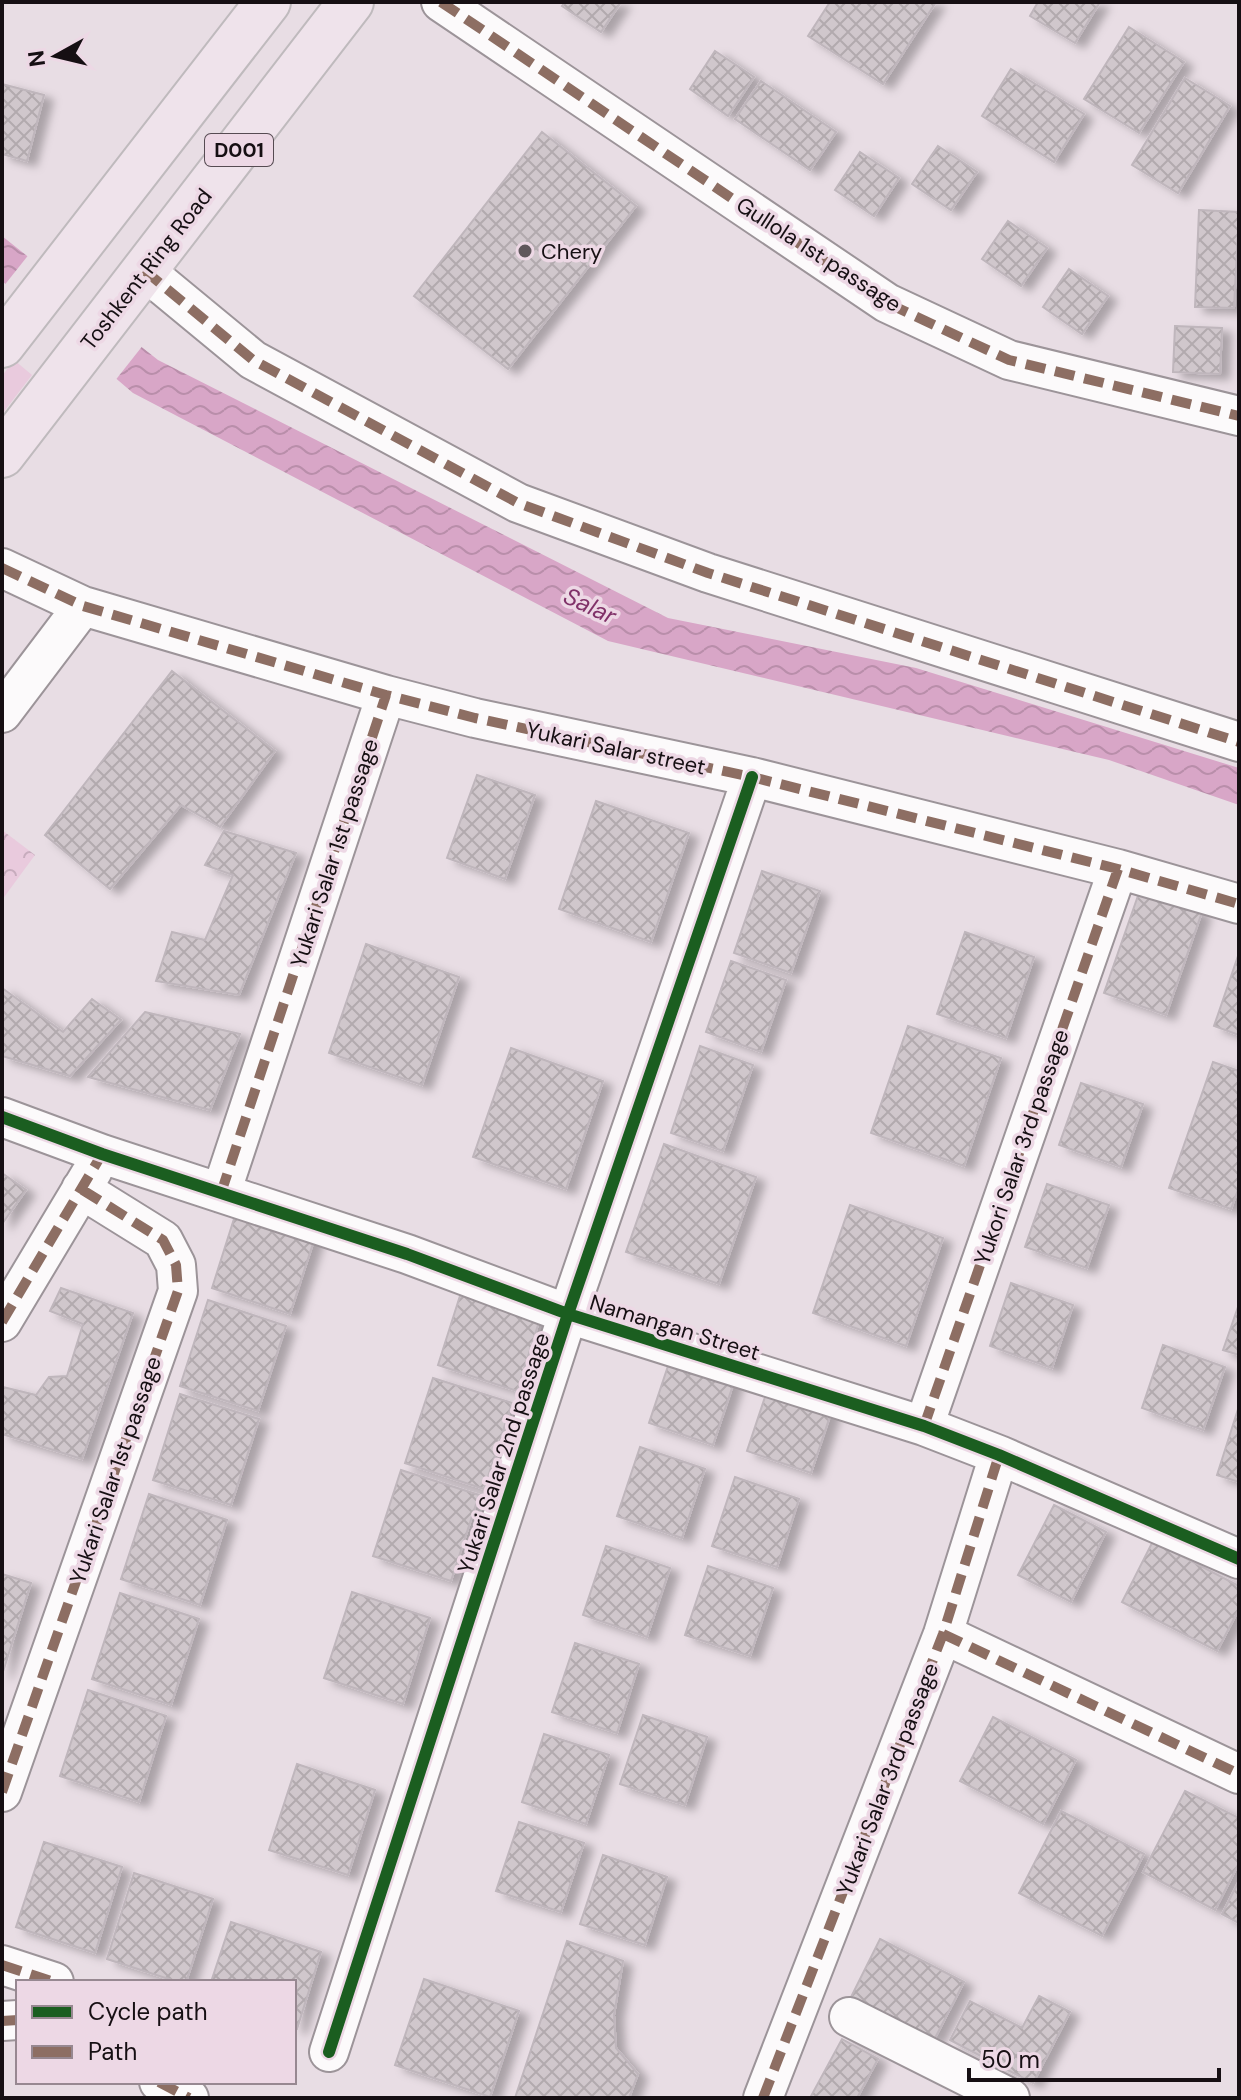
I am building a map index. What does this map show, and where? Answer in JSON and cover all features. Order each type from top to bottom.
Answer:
[{"type":"highway","name":"D001","points":[[4,343],[268,2]]},
{"type":"highway","name":"Toshkent Ring Road","points":[[2,455],[351,2]]},
{"type":"street","name":"Gullola 1st passage","points":[[441,2],[887,303],[1009,360],[1239,416]]},
{"type":"street","points":[[134,283],[253,360],[518,503],[708,573],[1239,742]]},
{"type":"street","name":"Yukari Salar street","points":[[2,568],[83,606],[386,695],[475,718],[752,777],[1118,869],[1239,904]]},
{"type":"street","points":[[2,713],[83,606]]},
{"type":"street","name":"Yukari Salar 1st passage","points":[[221,1193],[386,695]]},
{"type":"street","name":"Yukari Salar 2nd passage","points":[[329,2052],[568,1314],[752,777]]},
{"type":"street","name":"Yukori Salar 3rd passage","points":[[924,1426],[1118,869]]},
{"type":"street","name":"Namangan Street","points":[[2,1117],[102,1154],[407,1254],[568,1314],[924,1426],[999,1455],[1239,1559]]},
{"type":"street","points":[[2,1322],[102,1154]]},
{"type":"street","name":"Yukari Salar 1st passage","points":[[2,1792],[178,1291],[176,1265],[163,1240],[81,1189]]},
{"type":"street","name":"Yukari Salar 3rd passage","points":[[763,2098],[943,1634],[999,1455]]},
{"type":"street","points":[[943,1634],[1239,1774]]},
{"type":"street","points":[[2,1965],[48,1980]]},
{"type":"street","points":[[849,2017],[1010,2098]]},
{"type":"street","points":[[163,2084],[189,2098]]},
{"type":"green space","points":[[14,360],[32,375],[2,414],[2,376]]},
{"type":"green space","points":[[2,830],[35,855],[2,900]]},
{"type":"water","name":"Salar","points":[[2,236],[158,360],[668,618],[916,668],[1239,768],[1239,805],[1109,760],[608,641],[133,393],[2,281]]},
{"type":"pier","points":[[30,253],[144,344],[114,382],[3,287]]},
{"type":"building","points":[[565,2],[621,2],[601,32],[562,6]]},
{"type":"building","points":[[830,2],[936,2],[883,84],[808,36]]},
{"type":"building","points":[[1038,2],[1100,2],[1075,43],[1030,16]]},
{"type":"building","points":[[1129,27],[1184,62],[1139,133],[1084,99]]},
{"type":"building","points":[[715,51],[754,77],[728,116],[690,89]]},
{"type":"building","points":[[1011,69],[1084,114],[1054,162],[982,116]]},
{"type":"building","points":[[1185,78],[1230,106],[1178,193],[1132,165]]},
{"type":"building","points":[[761,81],[836,132],[810,170],[735,119]]},
{"type":"building","points":[[2,84],[44,95],[27,161],[2,154]]},
{"type":"building","points":[[542,132],[636,206],[508,369],[414,296]]},
{"type":"building","points":[[938,146],[977,172],[951,210],[912,184]]},
{"type":"building","points":[[860,152],[899,178],[874,216],[835,190]]},
{"type":"building","points":[[1199,210],[1239,212],[1234,308],[1195,307]]},
{"type":"building","points":[[1008,221],[1047,248],[1021,286],[982,259]]},
{"type":"building","points":[[1069,269],[1108,296],[1082,334],[1043,307]]},
{"type":"building","points":[[1175,326],[1222,328],[1220,374],[1173,372]]},
{"type":"building","points":[[172,671],[275,751],[220,827],[181,805],[110,889],[45,835]]},
{"type":"building","points":[[477,775],[535,795],[505,879],[447,858]]},
{"type":"building","points":[[596,801],[689,833],[651,942],[559,909]]},
{"type":"building","points":[[224,831],[296,853],[239,995],[156,981],[172,932],[205,940],[233,875],[205,865]]},
{"type":"building","points":[[762,871],[820,891],[791,973],[734,953]]},
{"type":"building","points":[[1140,890],[1202,912],[1166,1015],[1104,993]]},
{"type":"building","points":[[965,932],[1034,957],[1006,1038],[937,1014]]},
{"type":"building","points":[[366,944],[459,977],[422,1085],[329,1053]]},
{"type":"building","points":[[1239,953],[1239,1035],[1214,1026]]},
{"type":"building","points":[[731,961],[786,980],[761,1052],[706,1032]]},
{"type":"building","points":[[2,988],[63,1032],[92,999],[121,1020],[70,1076],[2,1056]]},
{"type":"building","points":[[145,1012],[240,1034],[210,1110],[88,1077]]},
{"type":"building","points":[[908,1026],[1001,1058],[964,1166],[871,1133]]},
{"type":"building","points":[[700,1046],[753,1065],[723,1151],[671,1133]]},
{"type":"building","points":[[511,1048],[603,1081],[566,1189],[473,1157]]},
{"type":"building","points":[[1213,1062],[1239,1071],[1239,1187],[1231,1209],[1169,1188]]},
{"type":"building","points":[[1081,1083],[1143,1104],[1121,1167],[1059,1145]]},
{"type":"building","points":[[664,1144],[756,1177],[719,1284],[626,1252]]},
{"type":"building","points":[[2,1173],[26,1190],[2,1224]]},
{"type":"building","points":[[1047,1184],[1109,1205],[1087,1268],[1025,1247]]},
{"type":"building","points":[[239,1203],[318,1228],[290,1314],[212,1288]]},
{"type":"building","points":[[850,1205],[943,1238],[906,1346],[813,1313]]},
{"type":"building","points":[[465,1280],[544,1306],[517,1391],[438,1365]]},
{"type":"building","points":[[1011,1283],[1073,1305],[1052,1368],[990,1346]]},
{"type":"building","points":[[61,1288],[133,1313],[82,1459],[2,1434],[3,1387],[36,1395],[49,1377],[67,1376],[83,1324],[50,1311]]},
{"type":"building","points":[[208,1300],[286,1326],[258,1411],[180,1386]]},
{"type":"building","points":[[1239,1304],[1239,1355],[1223,1350]]},
{"type":"building","points":[[1163,1345],[1225,1367],[1203,1430],[1142,1408]]},
{"type":"building","points":[[672,1354],[736,1376],[713,1445],[649,1423]]},
{"type":"building","points":[[433,1378],[512,1403],[484,1489],[405,1463]]},
{"type":"building","points":[[770,1382],[834,1404],[811,1473],[747,1451]]},
{"type":"building","points":[[180,1394],[259,1419],[231,1505],[153,1480]]},
{"type":"building","points":[[1239,1406],[1239,1482],[1217,1475]]},
{"type":"building","points":[[640,1447],[705,1469],[682,1538],[617,1516]]},
{"type":"building","points":[[401,1470],[479,1495],[451,1581],[373,1556]]},
{"type":"building","points":[[735,1477],[799,1499],[777,1567],[712,1546]]},
{"type":"building","points":[[149,1494],[227,1520],[200,1605],[121,1579]]},
{"type":"building","points":[[1054,1505],[1106,1532],[1071,1602],[1018,1575]]},
{"type":"building","points":[[1153,1541],[1239,1586],[1239,1609],[1217,1651],[1122,1602]]},
{"type":"building","points":[[606,1546],[670,1568],[647,1637],[583,1615]]},
{"type":"building","points":[[708,1566],[773,1588],[750,1656],[685,1635]]},
{"type":"building","points":[[2,1574],[31,1583],[2,1675]]},
{"type":"building","points":[[352,1592],[430,1618],[403,1704],[324,1678]]},
{"type":"building","points":[[120,1593],[199,1619],[171,1705],[92,1679]]},
{"type":"building","points":[[575,1643],[639,1664],[617,1733],[552,1712]]},
{"type":"building","points":[[88,1690],[166,1716],[139,1802],[60,1776]]},
{"type":"building","points":[[643,1715],[707,1737],[685,1805],[620,1784]]},
{"type":"building","points":[[993,1717],[1076,1760],[1043,1824],[960,1781]]},
{"type":"building","points":[[544,1734],[609,1755],[586,1824],[522,1802]]},
{"type":"building","points":[[297,1764],[375,1790],[348,1875],[269,1850]]},
{"type":"building","points":[[1185,1791],[1239,1818],[1239,1863],[1215,1910],[1143,1872]]},
{"type":"building","points":[[1061,1811],[1144,1854],[1102,1936],[1019,1893]]},
{"type":"building","points":[[519,1822],[584,1843],[561,1912],[496,1891]]},
{"type":"building","points":[[44,1842],[122,1867],[95,1953],[16,1927]]},
{"type":"building","points":[[603,1855],[667,1877],[645,1945],[580,1924]]},
{"type":"building","points":[[134,1873],[213,1899],[187,1980],[172,1980],[107,1959]]},
{"type":"building","points":[[1239,1881],[1239,1923],[1222,1914]]},
{"type":"building","points":[[231,1922],[321,1952],[297,2029],[296,1980],[212,1980]]},
{"type":"building","points":[[880,1939],[964,1982],[934,2040],[851,1997]]},
{"type":"building","points":[[567,1941],[623,1961],[614,2015],[616,2048],[638,2074],[629,2098],[515,2098]]},
{"type":"building","points":[[424,1979],[519,2011],[490,2097],[395,2065]]},
{"type":"building","points":[[1039,1996],[1070,2012],[1033,2083],[950,2040],[970,2001],[1022,2028]]},
{"type":"building","points":[[842,2039],[878,2059],[857,2098],[810,2098]]},
{"type":"marked path","points":[[441,2],[887,303],[1009,360],[1239,416]]},
{"type":"marked path","points":[[144,270],[253,360],[518,503],[708,573],[1239,742]]},
{"type":"marked path","points":[[2,568],[83,606],[386,695],[475,718],[752,777],[1118,869],[1239,904]]},
{"type":"marked path","points":[[221,1193],[386,695]]},
{"type":"marked path","points":[[924,1426],[1118,869]]},
{"type":"marked path","points":[[2,1322],[102,1154]]},
{"type":"marked path","points":[[2,1792],[178,1291],[176,1265],[163,1240],[81,1189]]},
{"type":"marked path","points":[[763,2098],[943,1634],[999,1455]]},
{"type":"marked path","points":[[943,1634],[1239,1774]]},
{"type":"marked path","points":[[2,1965],[48,1980]]},
{"type":"marked path","points":[[2,2021],[16,2020]]},
{"type":"marked path","points":[[163,2084],[189,2098]]},
{"type":"cycle path","points":[[329,2052],[568,1314],[752,777]]},
{"type":"cycle path","points":[[2,1117],[102,1154],[407,1254],[568,1314],[924,1426],[999,1455],[1239,1559]]},
{"type":"place","name":"Chery","points":[[525,251]]}]
